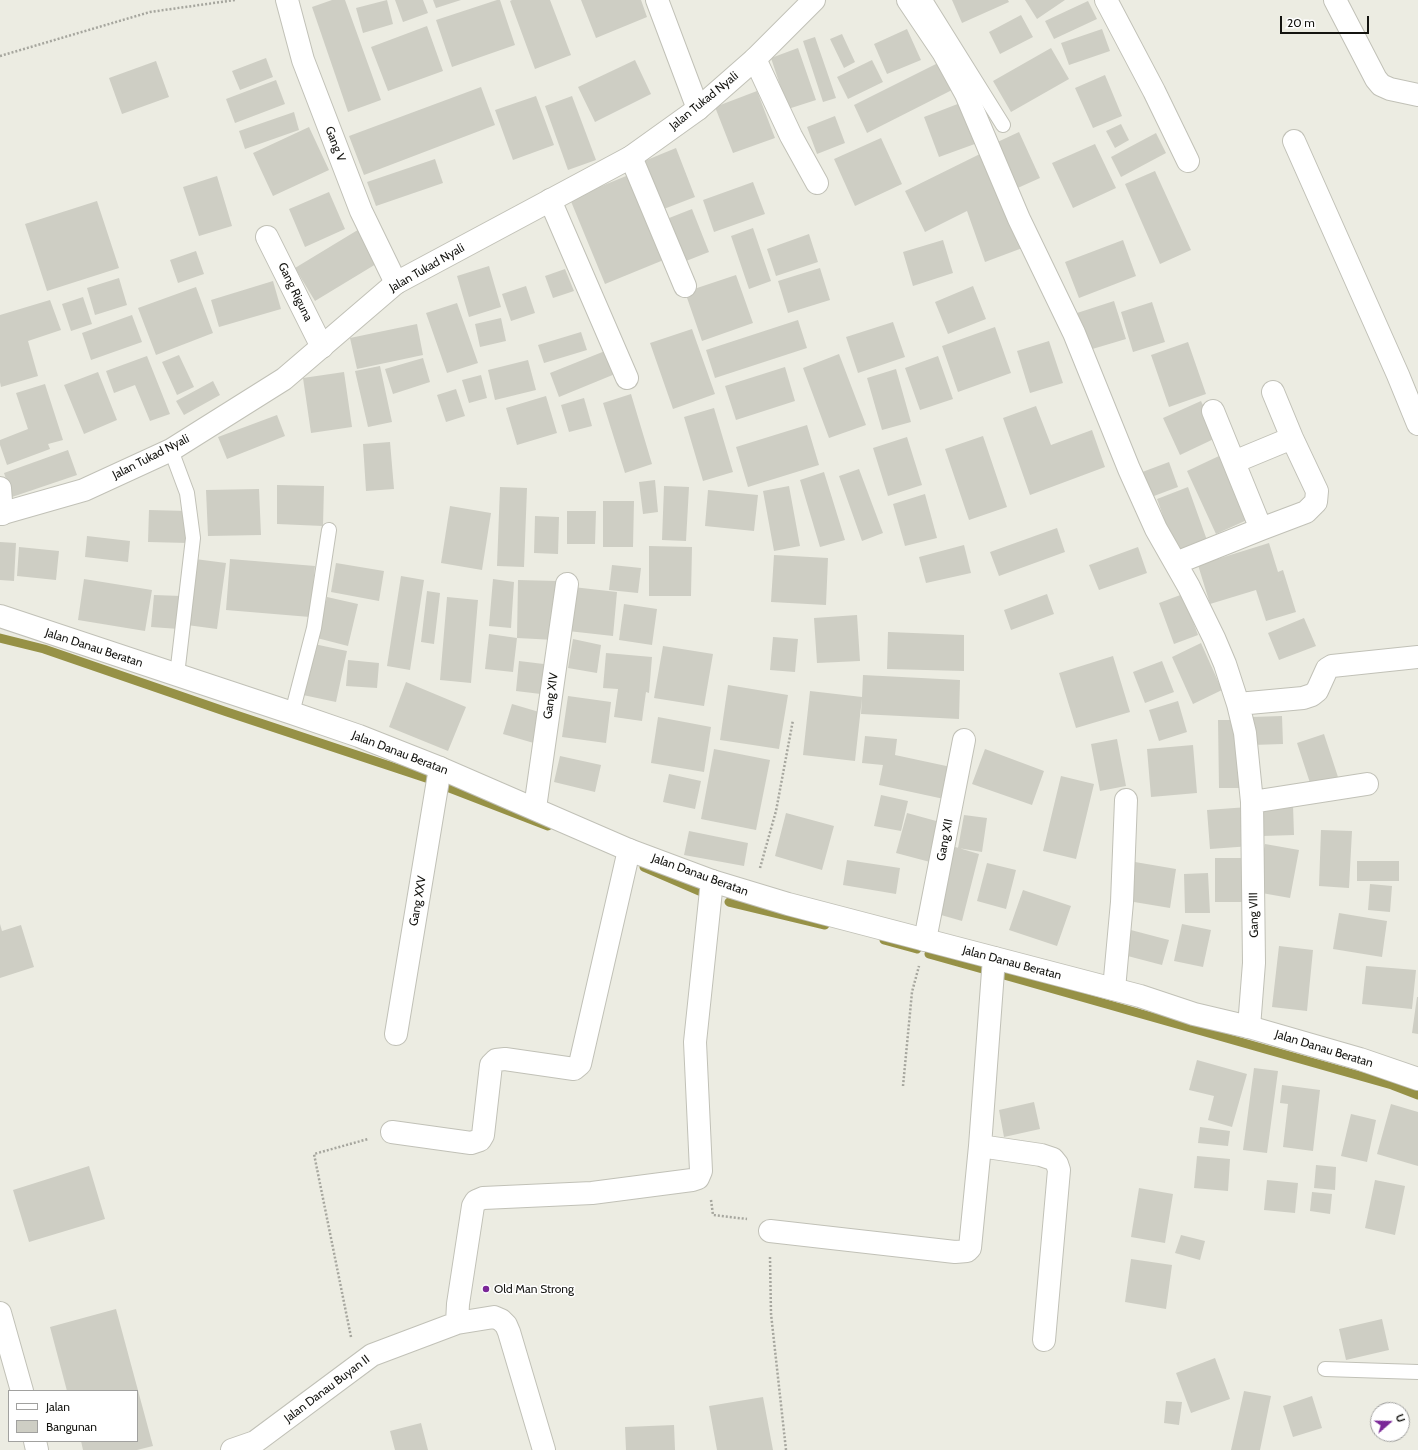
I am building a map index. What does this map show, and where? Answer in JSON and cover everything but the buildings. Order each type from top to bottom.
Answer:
[{"type":"street","name":"Gang V","points":[[287,0],[303,60],[361,211],[396,283]]},
{"type":"street","points":[[657,0],[698,109]]},
{"type":"street","name":"Jalan Tukad Nyali","points":[[1,514],[84,490],[171,450],[284,379],[396,283],[631,157],[698,109],[755,59],[814,0]]},
{"type":"street","name":"Gang VIII","points":[[908,0],[943,52],[966,94],[1019,219],[1074,333],[1129,469],[1156,529],[1189,587],[1225,664],[1238,704],[1245,733],[1252,802],[1254,964],[1249,1027]]},
{"type":"street","points":[[1106,0],[1188,161]]},
{"type":"street","points":[[1335,0],[1376,79],[1381,85],[1390,90],[1418,95]]},
{"type":"street","points":[[755,59],[791,136],[817,183]]},
{"type":"street","points":[[1294,141],[1398,375],[1418,424]]},
{"type":"street","points":[[631,157],[685,286]]},
{"type":"street","points":[[550,200],[627,378]]},
{"type":"street","name":"Gang Riguna","points":[[267,237],[322,347]]},
{"type":"street","points":[[1176,563],[1306,512],[1316,502],[1317,490],[1292,438],[1273,392]]},
{"type":"street","points":[[1212,411],[1261,529]]},
{"type":"street","points":[[1234,462],[1292,438]]},
{"type":"street","points":[[0,488],[1,514]]},
{"type":"street","name":"Gang XIV","points":[[535,808],[567,584]]},
{"type":"street","name":"Jalan Danau Beratan","points":[[0,616],[359,736],[535,808],[629,850],[712,881],[753,894],[1140,996],[1194,1014],[1249,1027],[1418,1079]]},
{"type":"street","points":[[1238,704],[1303,698],[1312,695],[1318,691],[1327,669],[1332,666],[1418,657]]},
{"type":"street","name":"Gang XII","points":[[925,940],[964,740]]},
{"type":"street","name":"Gang XXV","points":[[396,1034],[440,768]]},
{"type":"street","points":[[1252,802],[1367,784]]},
{"type":"street","points":[[1114,989],[1122,902],[1126,800]]},
{"type":"street","points":[[392,1132],[471,1143],[480,1140],[483,1135],[491,1065],[496,1060],[505,1059],[574,1069],[580,1064],[629,850]]},
{"type":"street","points":[[457,1323],[458,1304],[476,1201],[483,1198],[592,1193],[698,1178],[701,1171],[695,1042],[712,881]]},
{"type":"street","points":[[770,1231],[955,1252],[967,1251],[970,1248],[972,1241],[980,1146],[994,958]]},
{"type":"street","points":[[980,1146],[1041,1154],[1053,1159],[1058,1164],[1059,1170],[1044,1340]]},
{"type":"street","points":[[0,1313],[22,1390]]},
{"type":"street","name":"Jalan Danau Buyan II","points":[[232,1450],[255,1442],[372,1355],[457,1323],[494,1317],[501,1320],[506,1325],[544,1450]]},
{"type":"lane","points":[[925,0],[1004,125]]},
{"type":"lane","points":[[171,450],[187,493],[193,538],[177,675]]},
{"type":"lane","points":[[292,713],[314,628],[329,530]]},
{"type":"lane","points":[[1325,1369],[1418,1372]]},
{"type":"path","points":[[0,56],[150,12],[235,0]]},
{"type":"path","points":[[753,894],[776,810],[793,720]]},
{"type":"path","points":[[903,1086],[912,992],[925,940]]},
{"type":"path","points":[[356,1366],[314,1154],[392,1132]]},
{"type":"path","points":[[701,1171],[708,1179],[713,1215],[767,1221],[770,1231],[771,1314],[786,1450]]},
{"type":"waterway","points":[[0,638],[44,649],[426,778]]},
{"type":"waterway","points":[[447,787],[548,826]]},
{"type":"waterway","points":[[644,867],[711,896]]},
{"type":"waterway","points":[[729,902],[825,925]]},
{"type":"waterway","points":[[884,940],[917,949]]},
{"type":"waterway","points":[[929,954],[986,970]]},
{"type":"waterway","points":[[1004,975],[1392,1085],[1418,1095]]},
{"type":"place","name":"Old Man Strong","points":[[486,1289]]}]
